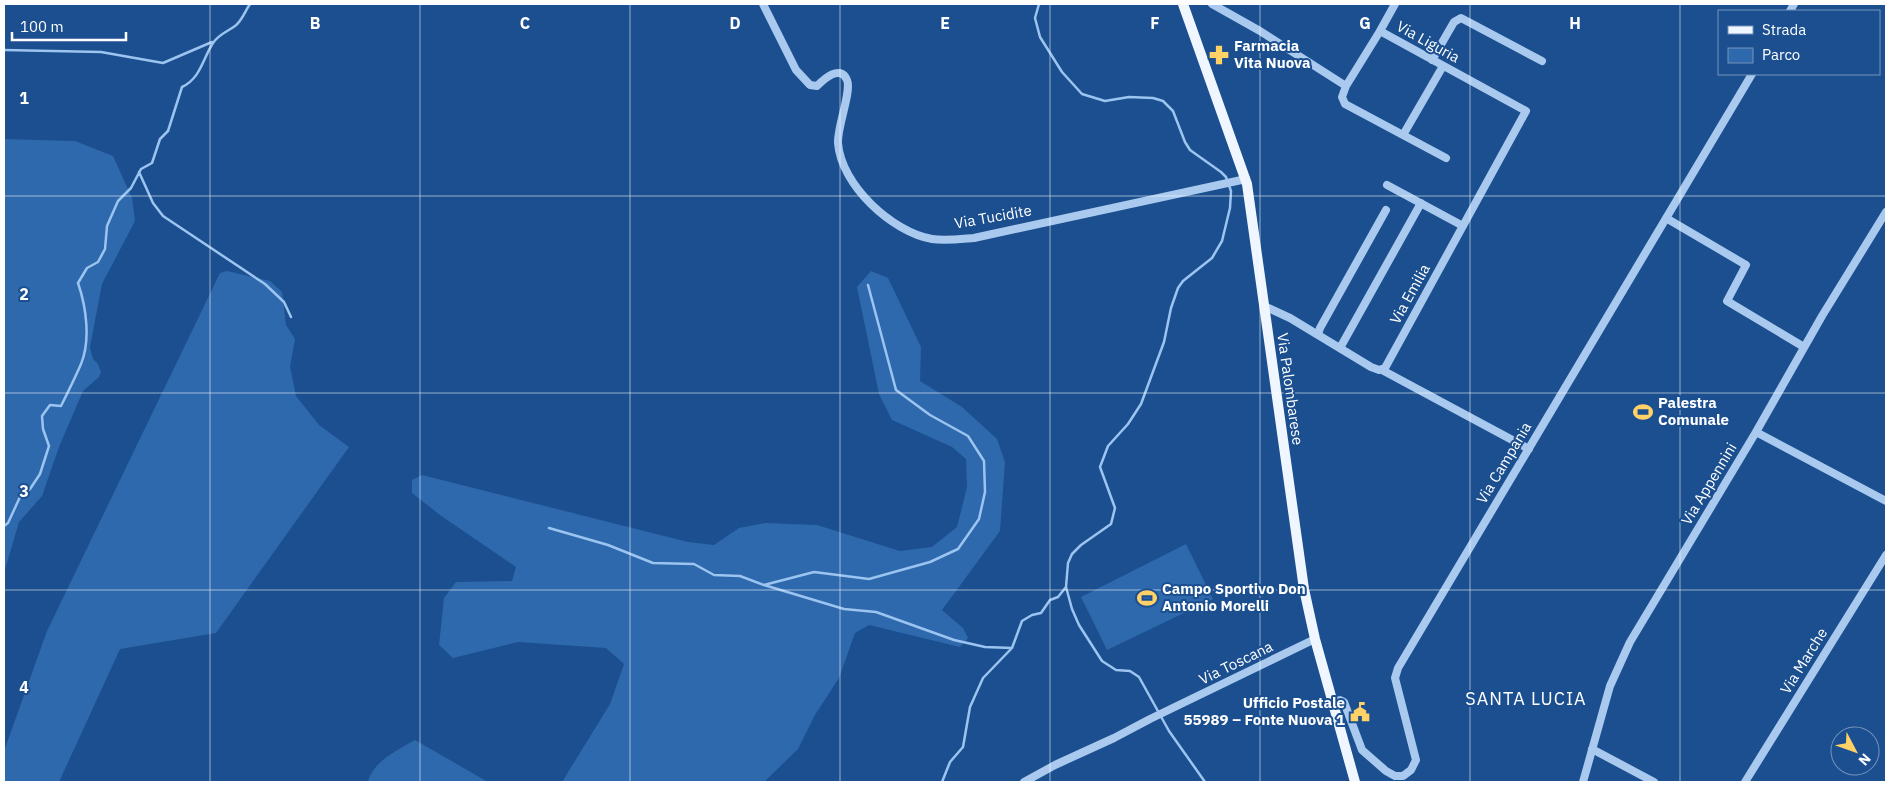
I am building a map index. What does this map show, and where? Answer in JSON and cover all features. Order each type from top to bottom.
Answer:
[{"type":"main road","name":"Via Palombarese","points":[[1183,4],[1241,181],[1264,306],[1298,558],[1315,639],[1355,782]]},
{"type":"street","name":"Via Tucidite","points":[[763,4],[796,70],[810,86],[817,86],[827,76],[835,73],[842,74],[847,79],[849,91],[838,134],[838,145],[842,158],[850,176],[872,206],[909,231],[932,239],[974,238],[1241,181]]},
{"type":"street","points":[[1212,4],[1260,31],[1346,86],[1342,97],[1345,104],[1446,158]]},
{"type":"street","points":[[1380,31],[1395,4]]},
{"type":"street","points":[[1432,60],[1454,22],[1461,18],[1542,61]]},
{"type":"street","name":"Via Liguria","points":[[1346,86],[1380,31],[1526,111]]},
{"type":"street","points":[[1404,135],[1443,66]]},
{"type":"street","name":"Via Campania","points":[[1333,702],[1340,700],[1344,702],[1355,735],[1366,754],[1393,775],[1403,776],[1412,770],[1416,760],[1395,678],[1396,671],[1751,75]]},
{"type":"street","name":"Via Emilia","points":[[1382,370],[1387,366],[1526,111]]},
{"type":"street","points":[[1387,185],[1463,226]]},
{"type":"street","points":[[1340,348],[1421,203]]},
{"type":"street","points":[[1318,335],[1320,328],[1386,210]]},
{"type":"street","name":"Via Appennini","points":[[1583,782],[1620,653],[1636,631],[1886,212]]},
{"type":"street","points":[[1666,218],[1746,265],[1727,301],[1804,347]]},
{"type":"street","points":[[1264,306],[1290,318],[1372,367],[1382,370],[1529,449]]},
{"type":"street","points":[[1756,432],[1886,501]]},
{"type":"street","name":"Via Marche","points":[[1745,782],[1886,555]]},
{"type":"street","name":"Via Toscana","points":[[1024,782],[1055,764],[1114,738],[1315,639]]},
{"type":"street","points":[[1592,748],[1654,782]]},
{"type":"green space","points":[[4,139],[75,141],[113,156],[132,198],[135,221],[102,284],[90,347],[93,359],[98,364],[101,372],[99,377],[83,391],[59,447],[42,496],[19,522],[4,573]]},
{"type":"green space","points":[[227,271],[270,281],[282,292],[286,325],[295,339],[290,367],[296,396],[319,425],[349,447],[216,633],[120,649],[59,782],[4,782],[4,751],[47,631],[220,273]]},
{"type":"green space","points":[[871,271],[888,278],[921,347],[920,381],[962,407],[997,439],[1005,462],[1000,531],[942,610],[963,628],[968,638],[960,647],[869,625],[855,633],[839,678],[815,715],[798,749],[764,782],[562,782],[610,704],[624,664],[606,648],[518,642],[453,658],[439,645],[444,598],[456,582],[512,581],[516,567],[440,515],[412,493],[412,480],[422,475],[688,542],[714,545],[739,528],[766,523],[817,525],[900,551],[932,547],[957,527],[967,487],[966,459],[952,447],[892,420],[879,394],[857,287]]},
{"type":"green space","name":"Campo Sportivo Don Antonio Morelli","points":[[1186,544],[1213,599],[1107,650],[1081,597]]},
{"type":"green space","points":[[415,740],[488,782],[368,782],[375,768],[381,762]]},
{"type":"waterway","points":[[4,526],[8,523],[20,497],[30,489],[40,474],[49,446],[43,429],[42,416],[50,405],[61,406],[84,355],[87,334],[83,302],[78,283],[87,268],[98,262],[105,249],[107,226],[118,201],[131,188],[141,169],[152,163],[160,139],[168,131],[182,87],[198,73],[215,40],[242,19],[250,4]]},
{"type":"waterway","points":[[1039,4],[1035,18],[1040,37],[1062,72],[1082,94],[1105,101],[1129,97],[1153,98],[1163,101],[1173,111],[1190,150],[1221,172],[1226,177],[1231,191],[1230,208],[1222,241],[1212,258],[1183,281],[1178,288],[1171,308],[1164,342],[1141,404],[1128,424],[1108,446],[1100,467],[1115,508],[1111,524],[1081,545],[1072,554],[1068,563],[1066,587],[1079,625],[1102,661],[1116,670],[1130,671],[1139,677],[1169,731],[1205,782]]},
{"type":"waterway","points":[[4,50],[101,52],[163,63],[212,42]]},
{"type":"waterway","points":[[139,172],[153,203],[163,216],[265,284],[284,302],[291,317]]},
{"type":"waterway","points":[[764,585],[814,572],[869,579],[930,562],[958,549],[979,519],[985,492],[984,461],[968,436],[930,415],[896,390],[868,285]]},
{"type":"waterway","points":[[549,528],[608,545],[653,563],[694,564],[714,575],[740,576],[844,609],[876,612],[954,640],[985,647],[1012,648]]},
{"type":"waterway","points":[[942,782],[950,762],[963,747],[970,707],[983,678],[1012,648],[1022,621],[1032,615],[1041,613],[1050,600],[1058,597],[1066,587]]},
{"type":"place","name":"Farmacia Vita Nuova","points":[[1219,55]]},
{"type":"place","name":"Palestra Comunale","points":[[1643,412]]},
{"type":"place","name":"Campo Sportivo Don Antonio Morelli","points":[[1147,598]]},
{"type":"place","name":"Ufficio Postale 55989 – Fonte Nuova 1","points":[[1360,712]]},
{"type":"district","name":"SANTA LUCIA","points":[[1526,699]]}]
